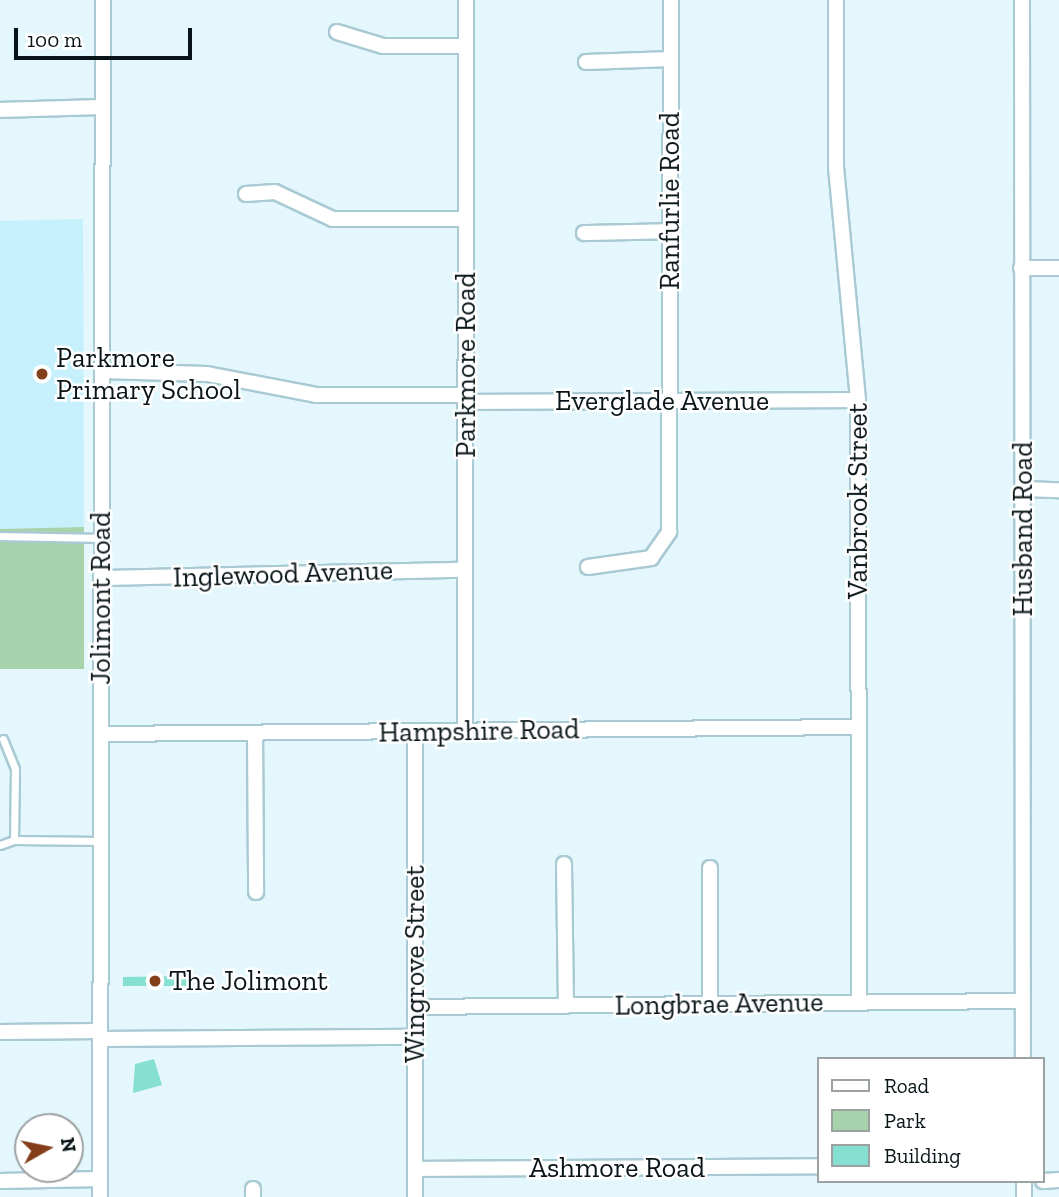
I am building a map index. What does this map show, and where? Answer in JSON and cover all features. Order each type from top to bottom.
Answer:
[{"type":"street","name":"Jolimont Road","points":[[100,1197],[103,0]]},
{"type":"street","name":"Parkmore Road","points":[[465,731],[466,0]]},
{"type":"street","name":"Ranfurlie Road","points":[[588,567],[626,565],[661,549],[669,532],[672,401],[671,0]]},
{"type":"street","name":"Vanbrook Street","points":[[836,0],[836,167],[858,400],[859,1002]]},
{"type":"street","name":"Husband Road","points":[[1022,0],[1023,1057]]},
{"type":"street","points":[[337,32],[383,46],[466,46]]},
{"type":"street","points":[[586,62],[671,60]]},
{"type":"street","points":[[0,110],[103,107]]},
{"type":"street","points":[[246,194],[275,192],[333,219],[466,219]]},
{"type":"street","points":[[584,233],[670,231]]},
{"type":"street","points":[[1021,268],[1059,268]]},
{"type":"street","name":"Everglade Avenue","points":[[102,371],[207,374],[316,395],[672,401],[858,400]]},
{"type":"street","points":[[1023,489],[1059,489]]},
{"type":"street","name":"Inglewood Avenue","points":[[101,578],[465,570]]},
{"type":"street","name":"Hampshire Road","points":[[101,734],[858,727]]},
{"type":"street","name":"Wingrove Street","points":[[415,731],[415,1197]]},
{"type":"street","points":[[254,733],[257,892]]},
{"type":"street","points":[[564,864],[566,1006]]},
{"type":"street","points":[[710,868],[710,1005]]},
{"type":"street","name":"Longbrae Avenue","points":[[415,1007],[1023,1001]]},
{"type":"street","points":[[0,1032],[415,1037]]},
{"type":"street","name":"Ashmore Road","points":[[415,1169],[818,1166]]},
{"type":"street","points":[[0,1181],[100,1179]]},
{"type":"lane","points":[[0,536],[100,538]]},
{"type":"lane","points":[[4,739],[15,769],[14,840]]},
{"type":"lane","points":[[0,845],[14,840],[101,841]]},
{"type":"shaded area","name":"Parkmore Primary School","points":[[83,219],[84,527],[0,529],[0,221]]},
{"type":"green space","points":[[84,527],[84,669],[0,669],[0,529]]},
{"type":"building","name":"The Jolimont","points":[[188,976],[188,986],[123,986],[123,977]]},
{"type":"building","points":[[154,1059],[162,1085],[133,1093],[135,1064]]},
{"type":"place","name":"Parkmore Primary School","points":[[42,374]]},
{"type":"place","name":"The Jolimont","points":[[155,981]]}]
